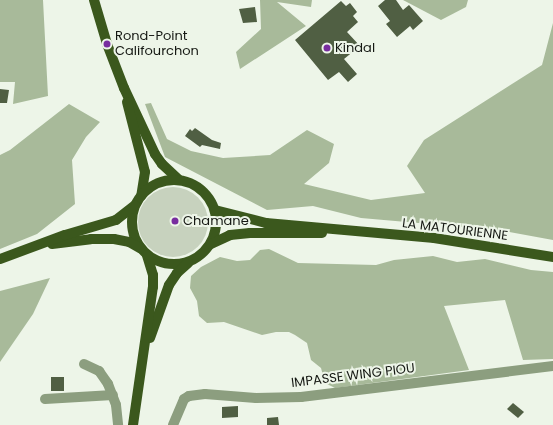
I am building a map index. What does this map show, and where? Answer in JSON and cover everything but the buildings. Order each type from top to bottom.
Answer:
[{"type":"main road","points":[[94,0],[107,44],[124,88],[155,154],[162,164],[179,180]]},
{"type":"main road","points":[[124,88],[144,172],[141,196]]},
{"type":"main road","points":[[0,259],[40,246],[65,235],[116,220],[135,205],[141,196],[151,186],[165,180],[179,180],[191,183],[202,189],[210,199],[215,210],[217,221],[216,233],[211,244],[203,254],[181,264],[169,264],[157,261],[129,242],[114,239],[91,239],[40,246]]},
{"type":"main road","points":[[133,425],[153,287],[153,275],[145,252],[135,239],[132,228],[132,216],[135,205]]},
{"type":"main road","name":"LA MATOURIENNE","points":[[215,210],[266,223],[434,238],[553,257]]},
{"type":"main road","name":"LA MATOURIENNE","points":[[211,244],[230,235],[250,233],[300,234],[354,231]]},
{"type":"main road","points":[[142,363],[169,285],[177,273],[192,260]]},
{"type":"street","points":[[84,364],[99,371],[113,395],[116,405],[118,425]]},
{"type":"street","name":"IMPASSE WING PIOU","points":[[173,425],[182,404],[189,396],[205,394],[256,398],[301,397],[553,366]]},
{"type":"street","points":[[45,399],[113,395]]},
{"type":"green space","points":[[0,0],[43,0],[48,96],[13,104],[15,82],[0,82]]},
{"type":"green space","points":[[260,0],[312,0],[311,7],[277,2],[306,26],[240,69],[236,52],[261,29]]},
{"type":"green space","points":[[403,0],[468,0],[466,7],[441,20]]},
{"type":"green space","points":[[553,23],[553,240],[498,230],[361,218],[313,206],[267,210],[165,157],[145,104],[151,103],[167,139],[191,151],[223,158],[270,155],[307,130],[334,144],[329,163],[304,184],[371,200],[425,193],[407,166],[424,140],[542,65]]},
{"type":"green space","points":[[69,104],[100,122],[86,137],[72,160],[75,204],[37,234],[0,249],[0,155],[10,150]]},
{"type":"green space","points":[[173,187],[186,190],[198,197],[205,209],[208,222],[205,235],[198,247],[186,254],[173,257],[160,254],[148,247],[141,235],[138,222],[141,209],[148,197],[160,190]]},
{"type":"green space","points":[[269,249],[298,263],[376,265],[394,260],[433,256],[457,262],[485,259],[531,270],[553,272],[553,359],[523,360],[505,300],[444,306],[469,370],[335,388],[325,383],[321,368],[311,360],[307,343],[295,335],[289,332],[276,332],[262,335],[224,322],[207,323],[199,316],[197,301],[190,288],[191,276],[201,267],[220,257],[237,261],[250,260],[260,250]]},
{"type":"green space","points":[[50,278],[33,314],[0,362],[0,291]]},
{"type":"place","name":"Rond-Point Califourchon","points":[[107,44]]},
{"type":"place","name":"Kindal","points":[[327,48]]},
{"type":"place","name":"Chamane","points":[[175,221]]}]
